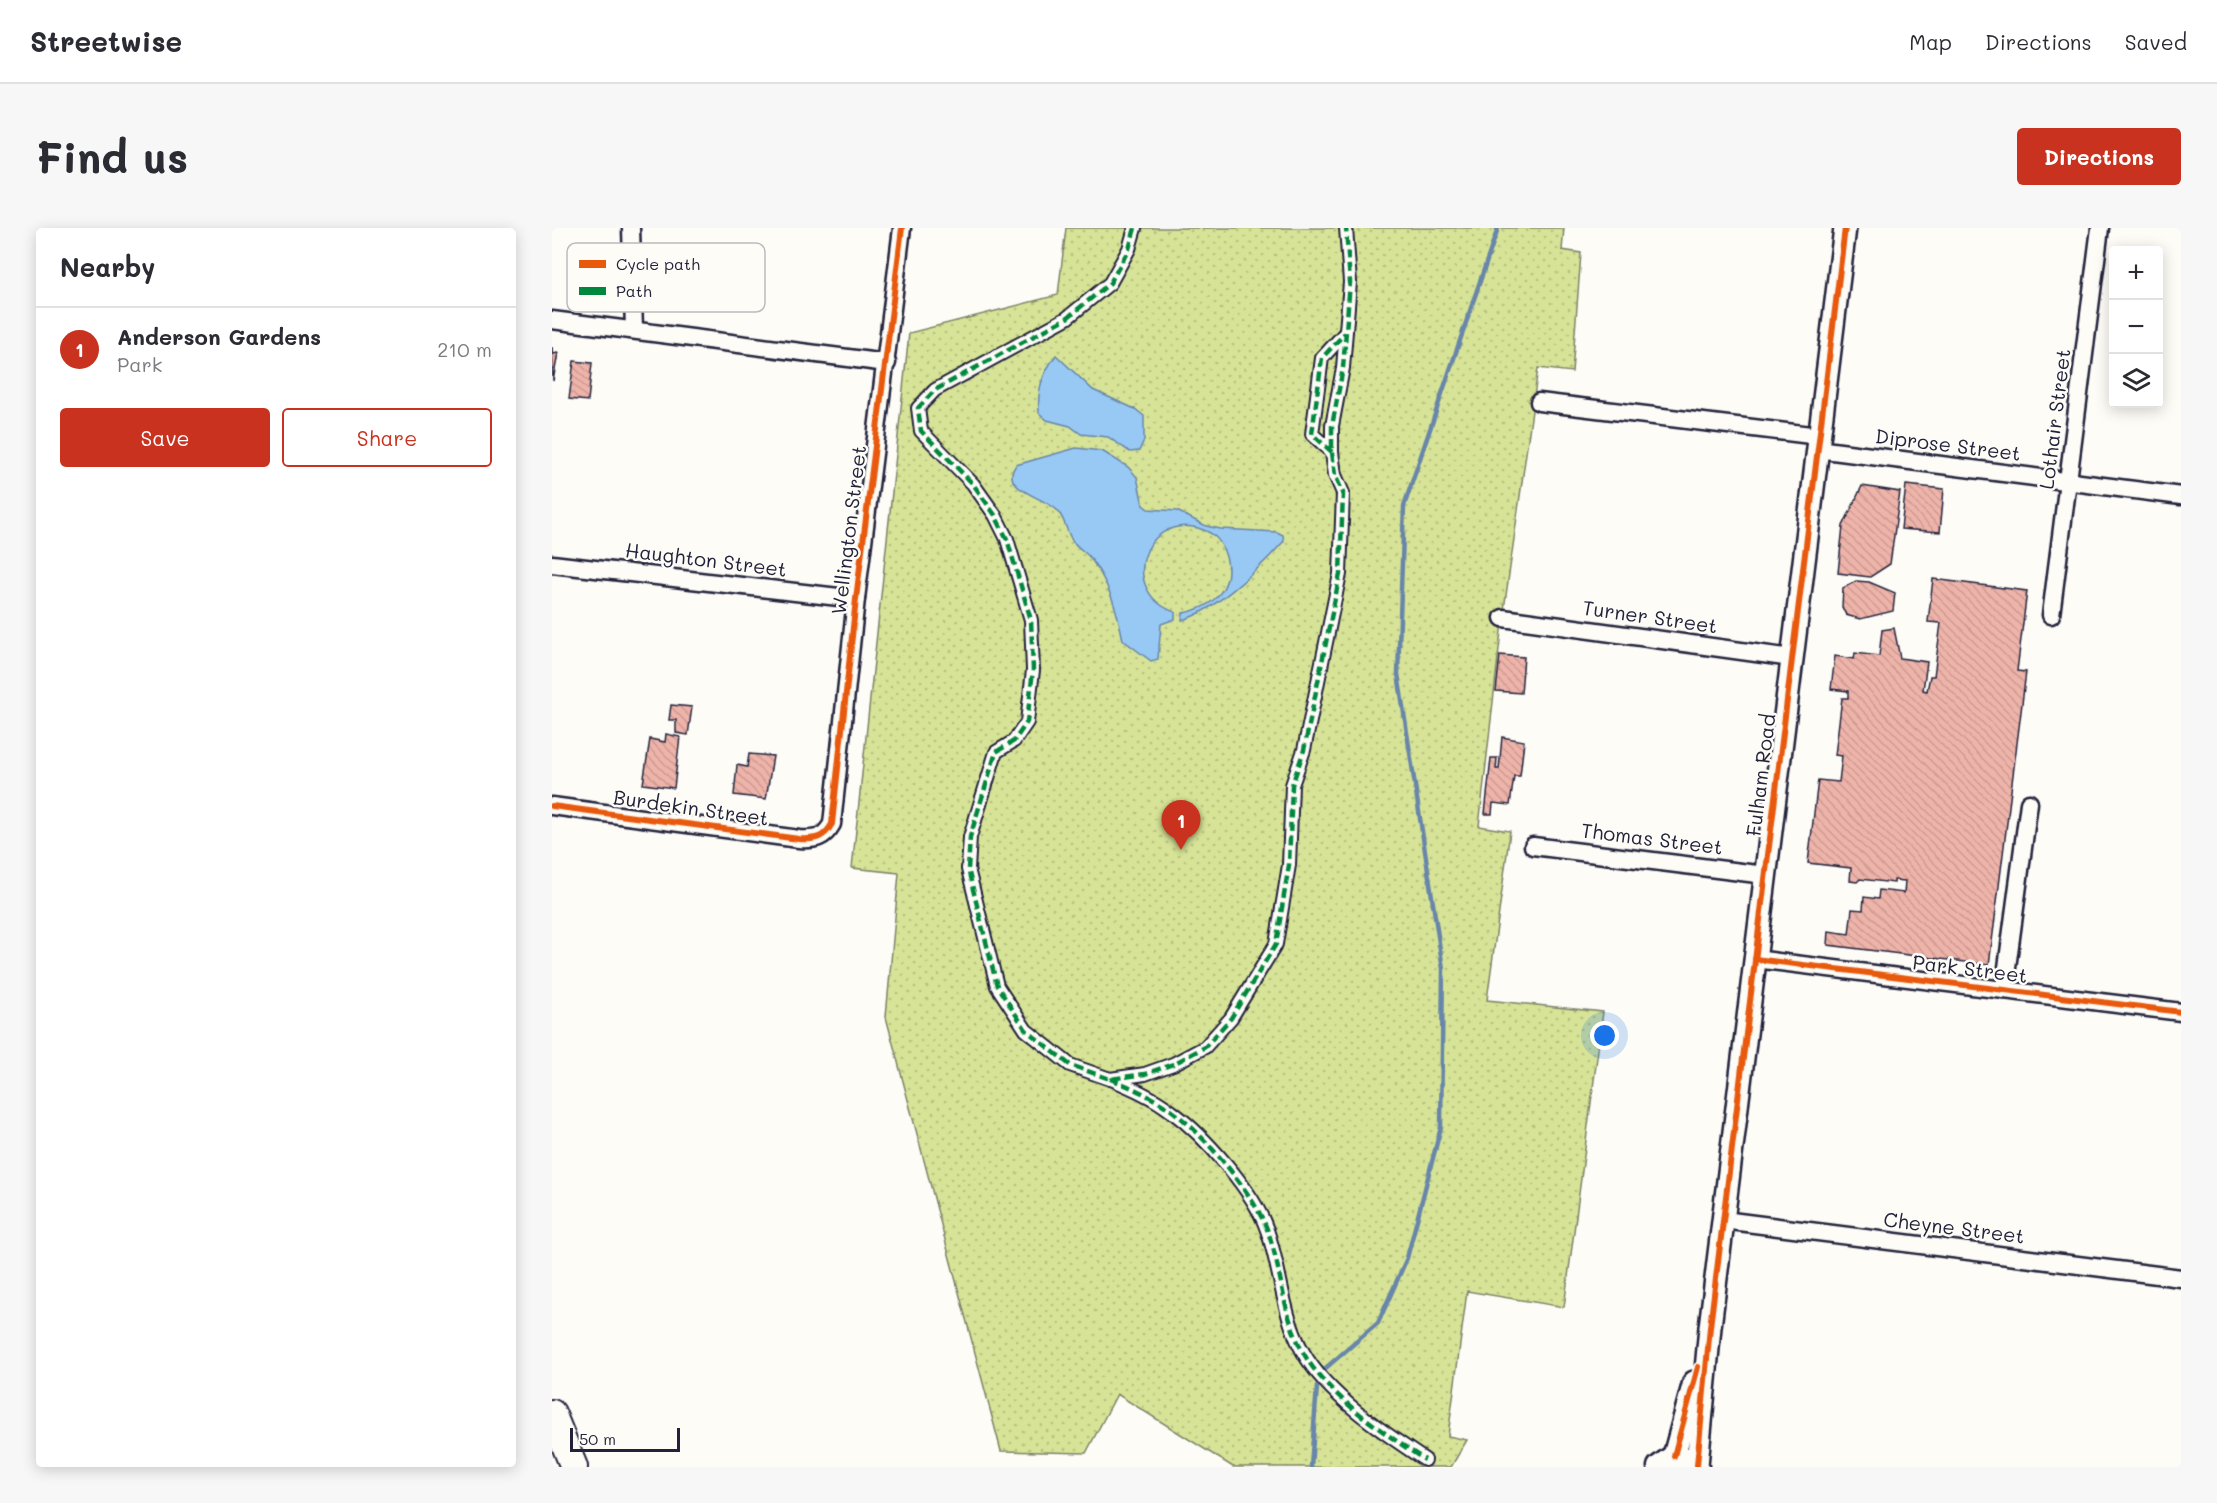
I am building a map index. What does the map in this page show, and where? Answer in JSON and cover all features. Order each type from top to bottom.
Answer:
[{"type":"main road","points":[[552,1413],[574,1467]]},
{"type":"main road","points":[[1641,1467],[1683,1456],[1697,1466]]},
{"type":"street","points":[[631,228],[631,243]]},
{"type":"street","name":"Wellington Street","points":[[826,835],[832,824],[835,810],[856,599],[902,228]]},
{"type":"street","points":[[1135,228],[1129,249],[1110,283],[1067,318],[934,390],[918,408],[917,418],[921,431],[930,444],[973,484],[995,516],[1007,539],[1032,620],[1033,670],[1027,722],[1014,741],[996,752],[970,837],[968,868],[997,986],[1026,1030],[1070,1065],[1141,1091],[1173,1112],[1233,1171],[1267,1228],[1302,1352],[1320,1374],[1359,1412],[1425,1460]]},
{"type":"street","points":[[1110,1078],[1145,1074],[1173,1064],[1205,1047],[1231,1017],[1276,944],[1289,866],[1292,785],[1304,750],[1340,574],[1343,492],[1335,475],[1332,426],[1343,369],[1350,282],[1346,228]]},
{"type":"street","name":"Fulham Road","points":[[1697,1466],[1710,1327],[1845,228]]},
{"type":"street","name":"Lothair Street","points":[[2051,615],[2100,228]]},
{"type":"street","points":[[633,312],[634,330]]},
{"type":"street","points":[[552,320],[887,363]]},
{"type":"street","points":[[1332,452],[1312,434],[1322,358],[1345,333]]},
{"type":"street","name":"Diprose Street","points":[[1539,402],[2181,496]]},
{"type":"street","name":"Haughton Street","points":[[552,564],[856,599]]},
{"type":"street","name":"Turner Street","points":[[1503,618],[1792,658]]},
{"type":"street","points":[[2004,990],[2029,803]]},
{"type":"street","name":"Burdekin Street","points":[[552,806],[800,839],[814,840],[826,835]]},
{"type":"street","name":"Thomas Street","points":[[1533,846],[1765,875]]},
{"type":"street","name":"Park Street","points":[[1755,959],[2181,1012]]},
{"type":"street","name":"Cheyne Street","points":[[1723,1220],[2181,1278]]},
{"type":"street","name":"Fulham Road","points":[[1666,1462],[1710,1327]]},
{"type":"green space","points":[[1066,228],[1564,228],[1562,250],[1581,253],[1572,372],[1538,368],[1501,631],[1479,826],[1510,831],[1487,1000],[1603,1012],[1564,1307],[1467,1291],[1448,1436],[1467,1440],[1451,1467],[1233,1467],[1117,1394],[1086,1453],[1001,1451],[886,1017],[899,873],[852,868],[909,333],[1058,295]]},
{"type":"water","points":[[1056,355],[1093,390],[1135,409],[1144,416],[1144,440],[1139,451],[1130,452],[1108,437],[1081,434],[1070,426],[1047,420],[1039,413],[1042,382]]},
{"type":"water","points":[[1076,448],[1102,451],[1128,467],[1137,477],[1143,505],[1148,509],[1177,511],[1206,526],[1221,529],[1277,532],[1283,535],[1284,541],[1223,598],[1182,620],[1183,613],[1205,605],[1221,592],[1228,574],[1227,563],[1220,542],[1207,531],[1179,527],[1163,532],[1152,543],[1145,557],[1143,573],[1147,588],[1157,602],[1175,612],[1175,619],[1161,624],[1158,659],[1151,661],[1123,640],[1115,608],[1103,578],[1087,554],[1072,540],[1058,511],[1025,492],[1013,481],[1012,474],[1016,465]]},
{"type":"building","points":[[552,347],[553,354],[558,353],[553,381]]},
{"type":"building","points":[[574,361],[592,363],[588,401],[569,399]]},
{"type":"building","points":[[1906,485],[1944,489],[1940,532],[1901,529]]},
{"type":"building","points":[[1862,486],[1900,492],[1890,564],[1870,577],[1838,573],[1843,526]]},
{"type":"building","points":[[1933,579],[2027,591],[2017,671],[2026,672],[1989,965],[1828,945],[1829,931],[1849,934],[1852,909],[1863,910],[1864,897],[1878,899],[1879,890],[1904,893],[1905,881],[1894,880],[1894,883],[1860,879],[1857,882],[1850,881],[1851,868],[1808,863],[1818,780],[1839,782],[1842,756],[1835,755],[1842,698],[1848,698],[1848,691],[1831,689],[1835,656],[1854,659],[1855,653],[1879,656],[1882,630],[1894,628],[1900,658],[1927,662],[1923,690],[1927,691],[1930,676],[1934,676],[1941,623],[1928,622]]},
{"type":"building","points":[[1856,581],[1869,582],[1895,593],[1893,611],[1860,619],[1846,615],[1842,607],[1843,588]]},
{"type":"building","points":[[1500,655],[1524,657],[1521,693],[1496,691]]},
{"type":"building","points":[[671,705],[692,707],[688,735],[676,733],[676,720],[669,720]]},
{"type":"building","points":[[666,734],[680,737],[674,788],[643,784],[650,739],[665,742]]},
{"type":"building","points":[[1502,737],[1524,741],[1520,776],[1514,776],[1510,805],[1493,803],[1492,814],[1485,814],[1491,758],[1497,758],[1496,769],[1499,769]]},
{"type":"building","points":[[749,754],[773,756],[766,799],[734,795],[737,765],[747,767]]},
{"type":"waterway","points":[[1321,1372],[1378,1323],[1407,1258],[1441,1127],[1443,969],[1398,674],[1404,506],[1498,228]]},
{"type":"waterway","points":[[1311,1467],[1317,1386]]},
{"type":"marked path","points":[[1135,228],[1129,249],[1110,283],[1067,318],[935,390],[918,408],[921,431],[973,484],[995,515],[1007,539],[1031,620],[1033,670],[1027,722],[1014,741],[996,752],[970,837],[968,869],[997,986],[1026,1030],[1070,1065],[1110,1079],[1145,1074],[1173,1064],[1205,1047],[1231,1018],[1276,944],[1289,865],[1292,785],[1304,750],[1340,574],[1343,493],[1335,475],[1332,426],[1343,368],[1350,282],[1346,228]]},
{"type":"marked path","points":[[1332,452],[1312,434],[1322,358],[1345,333]]},
{"type":"marked path","points":[[1110,1079],[1142,1093],[1171,1110],[1212,1148],[1251,1198],[1267,1229],[1286,1307],[1296,1337],[1313,1368],[1357,1412],[1425,1460]]},
{"type":"cycle path","points":[[552,806],[799,839],[819,837],[832,824],[856,599],[902,228]]},
{"type":"cycle path","points":[[1697,1465],[1710,1327],[1845,228]]},
{"type":"cycle path","points":[[1755,959],[2181,1012]]},
{"type":"cycle path","points":[[1674,1456],[1698,1367]]},
{"type":"place","name":"Anderson Gardens","points":[[1181,850]]}]
